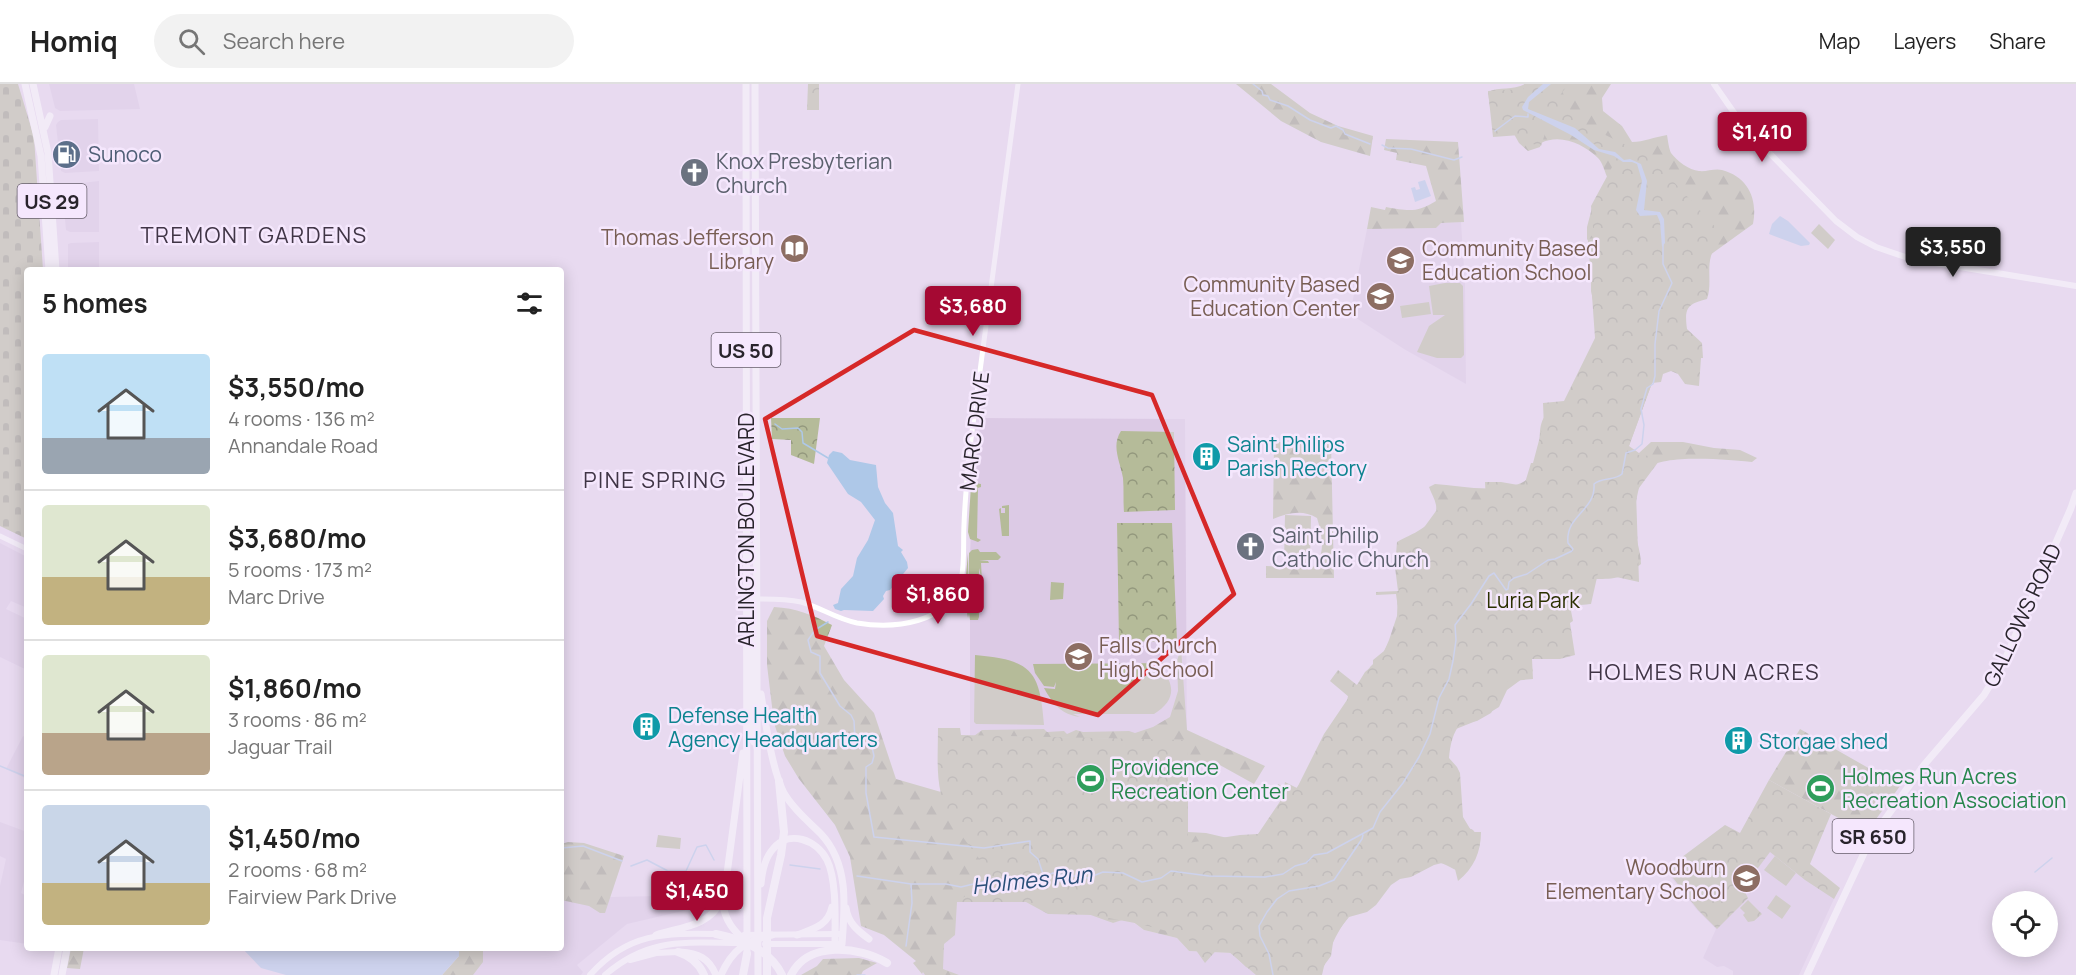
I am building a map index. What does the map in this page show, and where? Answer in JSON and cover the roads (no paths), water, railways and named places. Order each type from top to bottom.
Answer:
[{"type":"highway","points":[[767,975],[767,918],[782,855],[784,832],[779,781]]},
{"type":"highway","points":[[716,934],[741,942],[772,960],[782,975]]},
{"type":"highway","points":[[791,975],[798,965],[809,957],[839,949],[871,954],[886,963]]},
{"type":"highway","points":[[678,952],[697,963],[704,975]]},
{"type":"highway","points":[[745,975],[747,954]]},
{"type":"main road","name":"US 29","points":[[25,84],[41,156],[49,267]]},
{"type":"main road","name":"US 29","points":[[33,84],[48,153],[56,267]]},
{"type":"main road","name":"ARLINGTON BOULEVARD","points":[[746,84],[747,954]]},
{"type":"main road","name":"ARLINGTON BOULEVARD","points":[[755,84],[758,975]]},
{"type":"main road","points":[[1714,84],[1737,119],[1777,161],[1836,221],[1870,244],[1911,259],[2076,286]]},
{"type":"main road","points":[[44,132],[45,124],[50,116]]},
{"type":"main road","name":"GALLOWS ROAD","points":[[1807,975],[1862,857],[1878,829],[1924,765],[1984,695],[2004,662],[2075,502],[2076,493]]},
{"type":"main road","points":[[746,599],[751,605],[752,733],[757,756]]},
{"type":"main road","points":[[757,658],[765,722],[779,781],[788,800],[832,848],[840,863],[847,915],[857,929],[869,939]]},
{"type":"main road","points":[[590,975],[598,965],[625,946],[704,921],[718,908],[723,895],[746,720]]},
{"type":"main road","points":[[758,928],[765,863],[772,850],[780,843],[799,839],[818,847],[826,858],[831,873],[839,934]]},
{"type":"main road","points":[[604,975],[647,949],[667,944],[741,942],[838,944],[843,894]]},
{"type":"main road","points":[[723,895],[726,918],[741,942]]},
{"type":"main road","points":[[797,935],[816,928],[826,921],[831,912],[833,898]]},
{"type":"main road","points":[[656,935],[716,934]]},
{"type":"main road","points":[[624,961],[656,953],[678,952],[699,955],[710,963],[718,975],[741,942],[772,935],[839,934]]},
{"type":"main road","points":[[741,942],[772,935]]},
{"type":"main road","points":[[54,975],[58,951]]},
{"type":"main road","points":[[62,974],[66,951]]},
{"type":"street","name":"MARC DRIVE","points":[[757,599],[803,603],[843,619],[883,625],[906,624],[939,611],[953,597],[959,586],[962,572],[971,439],[1018,84]]},
{"type":"street","points":[[0,537],[24,548]]},
{"type":"street","points":[[746,599],[757,599]]},
{"type":"water","points":[[1543,84],[1551,84],[1529,102],[1528,109],[1575,128],[1599,149],[1615,152],[1624,160],[1630,159],[1641,164],[1647,181],[1644,210],[1660,212],[1664,219],[1665,243],[1662,247],[1660,222],[1657,215],[1640,216],[1636,210],[1642,181],[1637,164],[1623,162],[1614,156],[1594,150],[1523,110],[1522,107],[1528,97]]},
{"type":"water","points":[[1425,180],[1431,196],[1415,202],[1411,188],[1420,189],[1418,182]]},
{"type":"water","points":[[1780,216],[1810,243],[1809,245],[1801,246],[1769,234],[1772,224]]},
{"type":"water","points":[[833,451],[842,453],[850,460],[876,465],[878,487],[885,503],[893,513],[898,546],[903,550],[901,552],[907,562],[908,568],[890,590],[886,591],[884,599],[873,611],[841,611],[835,609],[833,605],[838,603],[841,589],[853,576],[857,558],[868,540],[875,520],[861,502],[848,494],[827,463]]},
{"type":"water","points":[[245,951],[459,951],[459,956],[442,975],[286,975],[261,968]]},
{"type":"waterway","points":[[1253,84],[1270,100],[1288,106],[1310,120],[1331,128],[1336,126],[1345,134],[1370,144]]},
{"type":"waterway","points":[[1495,131],[1515,116],[1528,117],[1528,114]]},
{"type":"waterway","points":[[1382,145],[1388,148],[1411,149],[1454,160],[1462,157]]},
{"type":"waterway","name":"Holmes Run","points":[[857,876],[911,884],[946,884],[961,887],[994,879],[1000,882],[1010,877],[1044,877],[1053,873],[1088,878],[1103,872],[1123,873],[1142,882],[1161,878],[1171,871],[1209,876],[1265,877],[1283,874],[1295,866],[1306,863],[1314,855],[1327,853],[1373,828],[1380,812],[1403,783],[1419,757],[1430,734],[1439,698],[1449,679],[1456,640],[1455,625],[1489,576],[1494,573],[1506,590],[1509,582],[1514,578],[1527,574],[1548,560],[1572,551],[1568,543],[1568,534],[1575,519],[1590,501],[1594,484],[1622,474],[1626,453],[1642,444],[1644,425],[1641,409],[1647,388],[1653,384],[1655,376],[1655,344],[1659,311],[1672,283],[1663,264],[1663,245]]},
{"type":"waterway","points":[[775,424],[782,429],[798,428],[802,432],[803,443],[828,458]]},
{"type":"waterway","points":[[828,622],[815,630],[808,640],[811,652],[820,656],[820,673],[840,706],[851,715],[854,721],[855,740],[872,747],[874,756],[872,763],[866,767],[866,793],[874,837],[984,848],[1030,841],[1030,852],[1038,859],[1044,877]]},
{"type":"waterway","points":[[0,766],[24,776]]},
{"type":"waterway","points":[[1273,975],[1269,954],[1260,936],[1259,926],[1267,912],[1277,899],[1289,891],[1319,886],[1334,880],[1363,835]]},
{"type":"waterway","name":"Holmes Run","points":[[631,866],[647,860],[668,871],[686,871],[697,847],[706,845],[714,860]]},
{"type":"waterway","name":"Holmes Run","points":[[564,848],[583,846],[622,861]]},
{"type":"waterway","points":[[2035,872],[2052,858]]},
{"type":"waterway","name":"Holmes Run","points":[[790,865],[820,869]]},
{"type":"waterway","points":[[906,946],[912,903],[911,884]]},
{"type":"waterway","points":[[857,975],[865,975]]},
{"type":"place","name":"Sunoco","points":[[67,154]]},
{"type":"place","name":"Knox Presbyterian Church","points":[[695,173]]},
{"type":"place","name":"Thomas Jefferson Library","points":[[795,249]]},
{"type":"place","name":"Community Based Education School","points":[[1401,260]]},
{"type":"place","name":"Community Based Education Center","points":[[1381,296]]},
{"type":"place","name":"Saint Philips Parish Rectory","points":[[1206,456]]},
{"type":"place","name":"Saint Philip Catholic Church","points":[[1251,547]]},
{"type":"place","name":"Falls Church High School","points":[[1078,657]]},
{"type":"place","name":"Defense Health Agency Headquarters","points":[[647,727]]},
{"type":"place","name":"Storgae shed","points":[[1738,741]]},
{"type":"place","name":"Providence Recreation Center","points":[[1090,779]]},
{"type":"place","name":"Holmes Run Acres Recreation Association","points":[[1821,788]]},
{"type":"place","name":"Woodburn Elementary School","points":[[1747,879]]},
{"type":"district","name":"TREMONT GARDENS","points":[[254,235]]},
{"type":"district","name":"PINE SPRING","points":[[655,480]]},
{"type":"district","name":"HOLMES RUN ACRES","points":[[1704,672]]},
{"type":"park label","name":"Luria Park","points":[[1533,600]]}]
